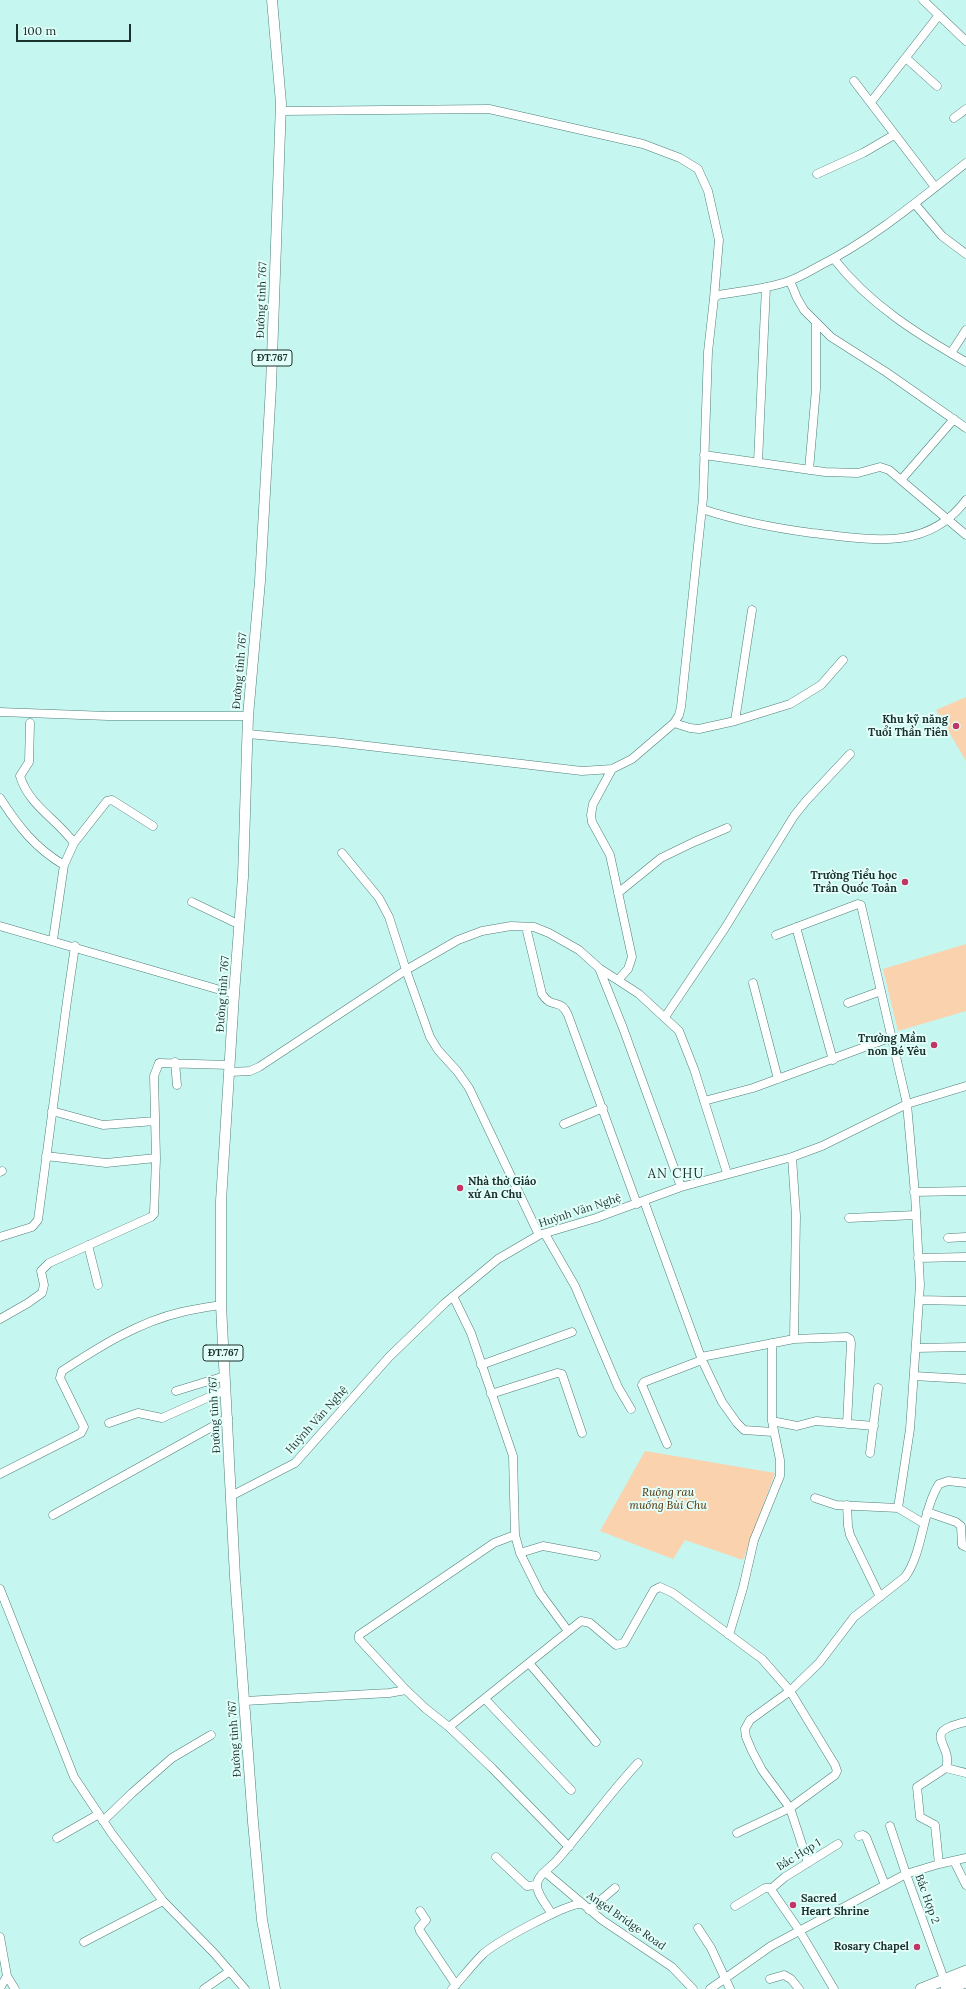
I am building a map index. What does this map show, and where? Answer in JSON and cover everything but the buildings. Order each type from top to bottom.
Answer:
[{"type":"highway","points":[[948,1986],[966,1971]]},
{"type":"highway","points":[[921,1989],[966,1982]]},
{"type":"main road","name":"Đường tỉnh 767","points":[[272,0],[280,111],[270,394],[260,581],[248,716],[240,925],[234,994],[221,1201],[221,1305],[235,1577],[262,1920],[275,1989]]},
{"type":"street","points":[[923,0],[966,41]]},
{"type":"street","points":[[871,102],[939,15]]},
{"type":"street","points":[[906,58],[937,86]]},
{"type":"street","points":[[854,81],[894,135],[936,187]]},
{"type":"street","points":[[248,734],[334,742],[582,771],[612,769],[632,759],[674,723],[679,715],[681,707],[702,509],[708,352],[720,240],[708,191],[698,169],[680,158],[643,144],[489,109],[280,111]]},
{"type":"street","points":[[954,118],[966,109]]},
{"type":"street","points":[[817,174],[857,156],[894,135]]},
{"type":"street","points":[[714,298],[718,295],[766,287],[790,281],[834,259],[915,204],[966,163]]},
{"type":"street","points":[[915,204],[942,236],[966,254]]},
{"type":"street","points":[[834,259],[857,287],[880,306],[931,342],[966,362]]},
{"type":"street","points":[[790,281],[796,298],[816,323],[831,337],[886,372],[966,428]]},
{"type":"street","points":[[758,462],[766,287]]},
{"type":"street","points":[[809,470],[816,389],[816,323]]},
{"type":"street","points":[[950,353],[966,330]]},
{"type":"street","points":[[901,480],[954,419]]},
{"type":"street","points":[[704,455],[825,472],[858,472],[884,468],[889,470],[966,535]]},
{"type":"street","points":[[702,509],[756,525],[864,540],[914,536],[933,529],[948,520],[966,500]]},
{"type":"street","points":[[735,721],[752,610]]},
{"type":"street","points":[[674,723],[699,729],[735,721],[794,702],[824,682],[843,660]]},
{"type":"street","points":[[0,712],[100,716],[248,716]]},
{"type":"street","points":[[30,723],[29,762],[20,776],[22,783],[36,806],[64,829],[74,843]]},
{"type":"street","points":[[665,1017],[725,928],[794,816],[850,754]]},
{"type":"street","points":[[612,769],[592,804],[591,815],[592,822],[610,855],[632,957],[628,969],[618,980]]},
{"type":"street","points":[[0,798],[22,831],[35,844],[64,865]]},
{"type":"street","points":[[53,940],[64,865],[74,843],[110,800],[153,826]]},
{"type":"street","points":[[618,894],[661,858],[727,828]]},
{"type":"street","points":[[342,853],[379,898],[389,917],[430,1036],[438,1050],[457,1071],[469,1088],[542,1234],[575,1286],[618,1387],[631,1408]]},
{"type":"street","points":[[192,902],[240,925]]},
{"type":"street","points":[[776,935],[858,904],[861,905],[907,1104],[916,1215],[919,1300],[910,1429],[898,1508]]},
{"type":"street","points":[[0,926],[75,946],[234,994]]},
{"type":"street","points":[[0,1319],[42,1293],[44,1285],[41,1271],[44,1267],[88,1245],[151,1217],[154,1214],[156,1158],[154,1076],[160,1063],[175,1062],[250,1071],[259,1067],[406,970],[458,940],[482,931],[511,926],[526,927],[549,933],[580,950],[599,968],[639,994],[665,1017],[682,1036],[727,1173]]},
{"type":"street","points":[[526,927],[542,994],[551,1004],[560,1004],[564,1007],[702,1359],[722,1402],[744,1430],[773,1432]]},
{"type":"street","points":[[796,927],[833,1060]]},
{"type":"street","points":[[0,1237],[32,1227],[38,1220],[75,946]]},
{"type":"street","points":[[599,968],[623,1028],[681,1187]]},
{"type":"street","points":[[753,984],[778,1079]]},
{"type":"street","points":[[848,1003],[881,991]]},
{"type":"street","points":[[704,1101],[754,1088],[892,1037]]},
{"type":"street","points":[[175,1062],[177,1084]]},
{"type":"street","name":"Huỳnh Văn Nghệ","points":[[231,1496],[295,1463],[389,1357],[453,1296],[498,1259],[542,1234],[681,1187],[727,1173],[792,1157],[822,1146],[907,1104],[966,1086]]},
{"type":"street","points":[[564,1124],[603,1108]]},
{"type":"street","points":[[52,1111],[103,1125],[155,1121]]},
{"type":"street","points":[[46,1156],[106,1164],[156,1158]]},
{"type":"street","points":[[792,1157],[796,1216],[794,1339]]},
{"type":"street","points":[[914,1192],[966,1191]]},
{"type":"street","points":[[849,1218],[916,1215]]},
{"type":"street","points":[[948,1238],[966,1238]]},
{"type":"street","points":[[88,1245],[98,1285]]},
{"type":"street","points":[[918,1258],[966,1257]]},
{"type":"street","points":[[453,1296],[471,1333],[513,1456],[515,1535],[520,1553],[537,1588],[568,1631]]},
{"type":"street","points":[[919,1300],[966,1301]]},
{"type":"street","points":[[0,1474],[81,1433],[84,1427],[60,1378],[62,1371],[121,1335],[149,1323],[181,1312],[221,1305]]},
{"type":"street","points":[[481,1365],[572,1332]]},
{"type":"street","points":[[667,1444],[642,1384],[644,1382],[702,1359],[794,1339],[847,1336],[850,1339],[847,1424]]},
{"type":"street","points":[[728,1635],[743,1588],[754,1540],[780,1476],[780,1460],[773,1432],[772,1421],[772,1343]]},
{"type":"street","points":[[916,1348],[966,1347]]},
{"type":"street","points":[[491,1394],[557,1373],[562,1374],[582,1433]]},
{"type":"street","points":[[176,1392],[225,1376]]},
{"type":"street","points":[[914,1376],[966,1379]]},
{"type":"street","points":[[870,1453],[878,1388]]},
{"type":"street","points":[[109,1423],[138,1413],[162,1418],[225,1390]]},
{"type":"street","points":[[53,1515],[228,1418]]},
{"type":"street","points":[[772,1421],[797,1426],[816,1422],[874,1426]]},
{"type":"street","points":[[808,1863],[790,1808],[762,1770],[746,1737],[745,1729],[750,1720],[790,1691],[819,1663],[854,1617],[905,1577],[910,1569],[923,1523],[939,1484],[948,1481],[966,1483]]},
{"type":"street","points":[[815,1498],[836,1505],[898,1508],[923,1523]]},
{"type":"street","points":[[847,1505],[850,1535],[880,1597]]},
{"type":"street","points":[[927,1512],[956,1522],[961,1526],[962,1544],[966,1548]]},
{"type":"street","points":[[515,1535],[494,1543],[359,1636],[358,1639],[406,1690],[425,1708],[449,1727],[569,1847]]},
{"type":"street","points":[[520,1553],[543,1546],[596,1556]]},
{"type":"street","points":[[449,1727],[581,1622],[585,1621],[616,1645],[621,1645],[624,1643],[638,1620],[654,1590],[660,1587],[673,1593],[762,1659],[790,1691],[838,1771],[825,1783],[790,1808],[737,1833]]},
{"type":"street","points":[[0,1589],[74,1777],[101,1818],[163,1901],[230,1971],[245,1989]]},
{"type":"street","points":[[529,1663],[596,1742]]},
{"type":"street","points":[[245,1701],[389,1693],[406,1690]]},
{"type":"street","points":[[485,1699],[571,1790]]},
{"type":"street","points":[[946,1768],[946,1757],[941,1735],[943,1730],[948,1726],[966,1722]]},
{"type":"street","points":[[57,1838],[101,1818],[172,1758],[211,1735]]},
{"type":"street","points":[[552,1914],[536,1886],[538,1879],[569,1847],[638,1763]]},
{"type":"street","points":[[939,1864],[935,1825],[920,1817],[916,1791],[920,1784],[946,1768],[966,1773]]},
{"type":"street","name":"Bắc Hợp 2","points":[[890,1826],[906,1874],[948,1986]]},
{"type":"street","points":[[859,1836],[863,1835],[866,1837],[885,1885]]},
{"type":"street","name":"Bắc Hợp 1","points":[[735,1906],[765,1888],[772,1888],[785,1877],[838,1844]]},
{"type":"street","points":[[496,1857],[527,1886],[536,1886]]},
{"type":"street","points":[[710,1989],[725,1980],[751,1960],[799,1930],[906,1874],[966,1858]]},
{"type":"street","points":[[954,1861],[966,1885]]},
{"type":"street","name":"Angel Bridge Road","points":[[545,1872],[589,1910],[672,1967],[692,1989]]},
{"type":"street","points":[[589,1910],[615,1888]]},
{"type":"street","points":[[772,1888],[779,1902],[799,1930],[834,1989]]},
{"type":"street","points":[[84,1942],[163,1901]]},
{"type":"street","points":[[420,1911],[426,1920],[419,1928],[420,1931],[454,1987],[484,1954],[552,1914],[576,1904],[582,1904]]},
{"type":"street","points":[[698,1928],[714,1954],[730,1989]]},
{"type":"street","points":[[0,1937],[7,1976],[15,1989]]},
{"type":"street","points":[[204,1989],[230,1971]]},
{"type":"street","points":[[770,1979],[784,1975],[791,1979],[799,1989]]},
{"type":"street","points":[[0,1988],[7,1976]]},
{"type":"green space","name":"Khu kỹ năng Tuổi Thần Tiên","points":[[966,697],[966,761],[936,710]]},
{"type":"green space","points":[[966,944],[966,1011],[898,1031],[883,969]]},
{"type":"green space","name":"Ruộng rau muống Bùi Chu","points":[[645,1451],[775,1473],[743,1560],[685,1540],[673,1559],[600,1531]]},
{"type":"place","name":"Khu kỹ năng Tuổi Thần Tiên","points":[[956,726]]},
{"type":"place","name":"Trường Tiểu học Trần Quốc Toản","points":[[905,882]]},
{"type":"place","name":"Trường Mầm non Bé Yêu","points":[[934,1045]]},
{"type":"place","name":"Nhà thờ Giáo xứ An Chu","points":[[460,1188]]},
{"type":"place","name":"Sacred Heart Shrine","points":[[793,1905]]},
{"type":"place","name":"Rosary Chapel","points":[[917,1947]]},
{"type":"district","name":"AN CHU","points":[[676,1174]]}]
